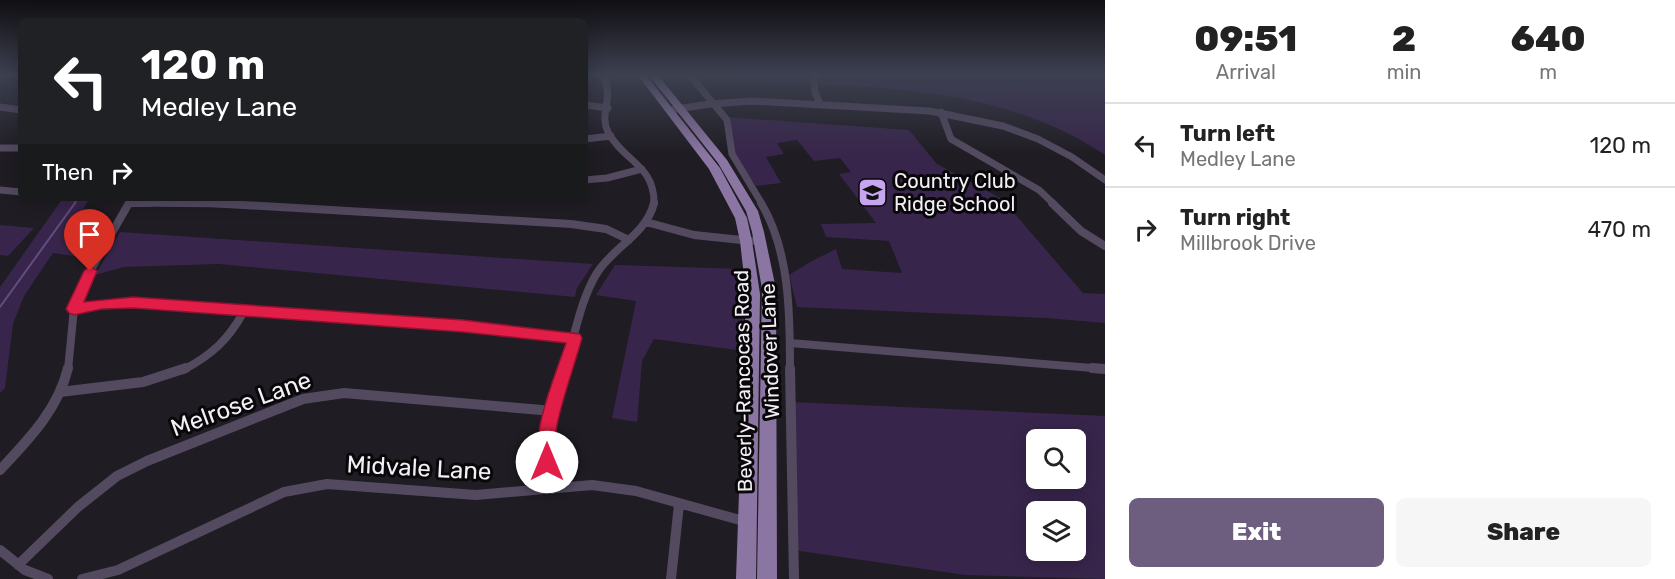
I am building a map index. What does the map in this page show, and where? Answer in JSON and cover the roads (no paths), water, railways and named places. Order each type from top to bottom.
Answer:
[{"type":"main road","name":"Beverly-Rancocas Road","points":[[667,101],[675,109]]},
{"type":"main road","name":"Beverly-Rancocas Road","points":[[670,101],[729,193],[753,241],[769,289],[767,579]]},
{"type":"main road","name":"Beverly-Rancocas Road","points":[[746,579],[753,241]]},
{"type":"street","points":[[552,489],[546,445],[553,411],[593,279],[604,264],[646,222],[654,205],[651,182],[606,128],[609,101]]},
{"type":"street","points":[[675,109],[715,103],[752,101]]},
{"type":"street","points":[[752,101],[906,108],[975,117],[1071,157],[1105,180]]},
{"type":"street","points":[[819,101],[820,105]]},
{"type":"street","name":"Windover Lane","points":[[715,103],[728,125],[732,154],[770,221],[782,257],[788,291],[794,579]]},
{"type":"street","points":[[588,105],[608,108]]},
{"type":"street","points":[[0,107],[18,110]]},
{"type":"street","points":[[941,112],[951,139],[1038,190],[1081,231],[1105,246]]},
{"type":"street","points":[[588,139],[611,136]]},
{"type":"street","points":[[0,147],[18,148]]},
{"type":"street","points":[[588,180],[608,178],[642,169]]},
{"type":"street","points":[[0,190],[18,192]]},
{"type":"street","points":[[0,470],[39,424],[60,392],[68,372],[74,309],[85,280],[130,201]]},
{"type":"street","points":[[164,201],[571,224],[606,229],[629,240]]},
{"type":"street","points":[[646,222],[694,235],[753,241]]},
{"type":"street","points":[[769,289],[788,291]]},
{"type":"street","points":[[74,309],[123,302],[463,326],[574,338]]},
{"type":"street","points":[[60,392],[133,384],[185,367],[218,349],[244,311]]},
{"type":"street","points":[[790,343],[843,350],[1105,369]]},
{"type":"street","name":"Melrose Lane","points":[[18,564],[78,507],[117,476],[147,461],[303,399],[344,393],[553,411]]},
{"type":"street","name":"Midvale Lane","points":[[82,579],[118,570],[256,505],[298,488],[327,484],[476,495],[592,485],[621,488],[768,527]]},
{"type":"street","points":[[671,579],[679,504]]},
{"type":"street","points":[[0,550],[34,575],[48,579]]},
{"type":"waterway","points":[[0,307],[75,203]]},
{"type":"place","name":"Country Club Ridge School","points":[[873,193]]}]
